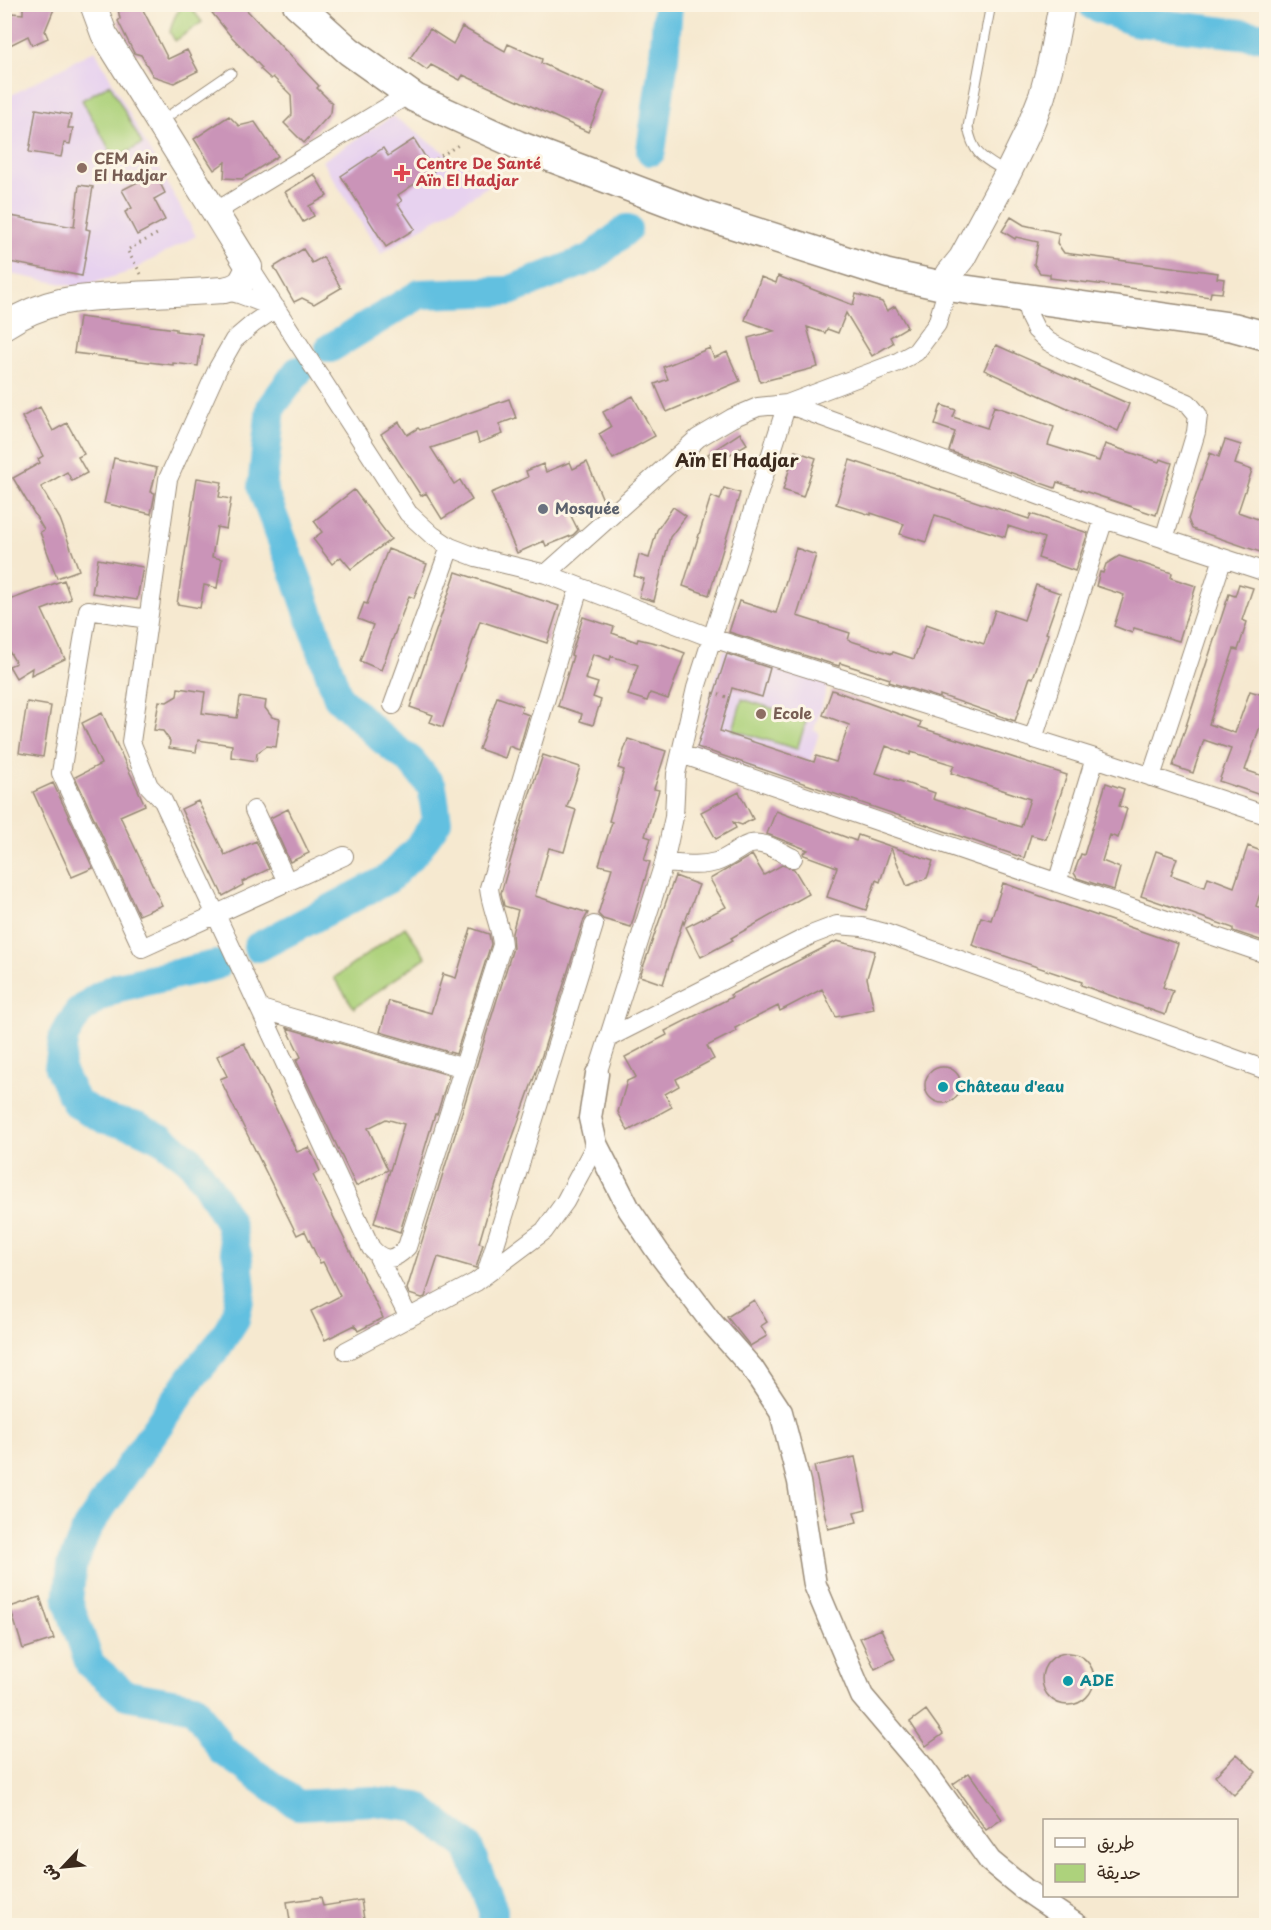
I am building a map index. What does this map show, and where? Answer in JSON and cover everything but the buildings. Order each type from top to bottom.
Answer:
[{"type":"main road","points":[[4,326],[21,315],[45,305],[72,299],[224,290],[243,282],[249,267],[104,34],[93,4]]},
{"type":"main road","points":[[297,4],[349,51],[409,94],[518,145],[700,214],[888,274],[948,287],[1233,327],[1266,336]]},
{"type":"main road","points":[[948,287],[949,273],[962,258],[1008,173],[1031,124],[1050,66],[1062,4]]},
{"type":"street","points":[[215,212],[409,94]]},
{"type":"street","points":[[249,267],[408,513],[432,536],[450,547],[476,557],[546,574],[712,638],[1095,758],[1266,815]]},
{"type":"street","points":[[546,574],[698,438],[732,418],[758,407],[786,404],[896,363],[916,352],[937,324],[948,287]]},
{"type":"street","points":[[224,290],[276,308]]},
{"type":"street","points":[[1024,297],[1036,330],[1049,342],[1071,354],[1188,403],[1198,415],[1196,432],[1164,539]]},
{"type":"street","points":[[276,308],[254,322],[234,340],[218,368],[168,479],[131,742],[149,786],[163,801],[371,1248],[378,1257],[409,1318]]},
{"type":"street","points":[[786,404],[1104,519],[1266,572]]},
{"type":"street","points":[[786,404],[696,688],[676,774],[674,817],[664,863],[597,1074],[590,1118],[596,1144],[629,1209],[658,1252],[712,1323],[752,1368],[781,1412],[799,1482],[815,1585],[862,1696],[923,1768],[990,1861],[1078,1926]]},
{"type":"street","points":[[1033,739],[1104,519]]},
{"type":"street","points":[[393,705],[450,547]]},
{"type":"street","points":[[1151,777],[1223,558]]},
{"type":"street","points":[[378,1257],[390,1259],[399,1255],[406,1247],[502,945],[489,888],[579,588]]},
{"type":"street","points":[[148,618],[88,610],[61,773],[142,948],[344,856]]},
{"type":"street","points":[[681,754],[1266,954]]},
{"type":"street","points":[[1057,884],[1095,758]]},
{"type":"street","points":[[254,810],[287,882]]},
{"type":"street","points":[[664,863],[701,865],[715,863],[728,858],[746,845],[756,843],[764,844],[793,858]]},
{"type":"street","points":[[486,1274],[594,925]]},
{"type":"street","points":[[608,1038],[811,935],[837,925],[862,927],[885,933],[1266,1070]]},
{"type":"street","points":[[261,1009],[464,1068]]},
{"type":"street","points":[[346,1351],[476,1282],[544,1231],[565,1202],[596,1144]]},
{"type":"lane","points":[[991,4],[968,127],[970,141],[981,157],[1008,173]]},
{"type":"lane","points":[[159,122],[231,73]]},
{"type":"path","points":[[152,294],[127,250],[159,233]]},
{"type":"shaded area","name":"CEM Ain El Hadjar","points":[[95,50],[196,236],[129,272],[79,287],[5,273],[4,99]]},
{"type":"shaded area","name":"Centre De Santé Aïn El Hadjar","points":[[393,116],[490,185],[381,254],[322,161]]},
{"type":"shaded area","name":"Ecole","points":[[724,650],[829,682],[814,730],[819,733],[803,785],[693,751]]},
{"type":"green space","points":[[186,4],[202,22],[175,41],[170,32],[172,24],[177,13]]},
{"type":"green space","points":[[110,84],[142,144],[115,159],[82,100]]},
{"type":"green space","points":[[742,699],[807,719],[797,749],[733,730]]},
{"type":"green space","points":[[405,927],[426,957],[354,1008],[334,978]]},
{"type":"waterway","points":[[651,151],[664,58],[668,4]]},
{"type":"waterway","points":[[1094,6],[1134,21],[1266,37]]},
{"type":"waterway","points":[[330,348],[420,294],[509,291],[592,258],[627,229]]},
{"type":"waterway","points":[[258,947],[388,879],[416,851],[437,821],[432,787],[411,761],[381,738],[338,697],[299,584],[262,488],[271,407],[298,371]]},
{"type":"waterway","points":[[216,965],[118,987],[95,999],[78,1013],[64,1036],[59,1068],[76,1103],[105,1119],[137,1127],[164,1140],[190,1160],[229,1222],[238,1260],[241,1290],[235,1319],[217,1347],[191,1378],[87,1528],[72,1565],[68,1601],[90,1664],[126,1695],[194,1707],[222,1750],[298,1805],[373,1801],[418,1807],[468,1847],[493,1910],[493,1926]]},
{"type":"place","name":"CEM Ain El Hadjar","points":[[82,168]]},
{"type":"place","name":"Centre De Santé Aïn El Hadjar","points":[[402,173]]},
{"type":"place","name":"Mosquée","points":[[543,509]]},
{"type":"place","name":"Ecole","points":[[761,714]]},
{"type":"place","name":"Château d'eau","points":[[943,1087]]},
{"type":"place","name":"ADE","points":[[1068,1681]]},
{"type":"district","name":"Aïn El Hadjar","points":[[737,461]]}]
